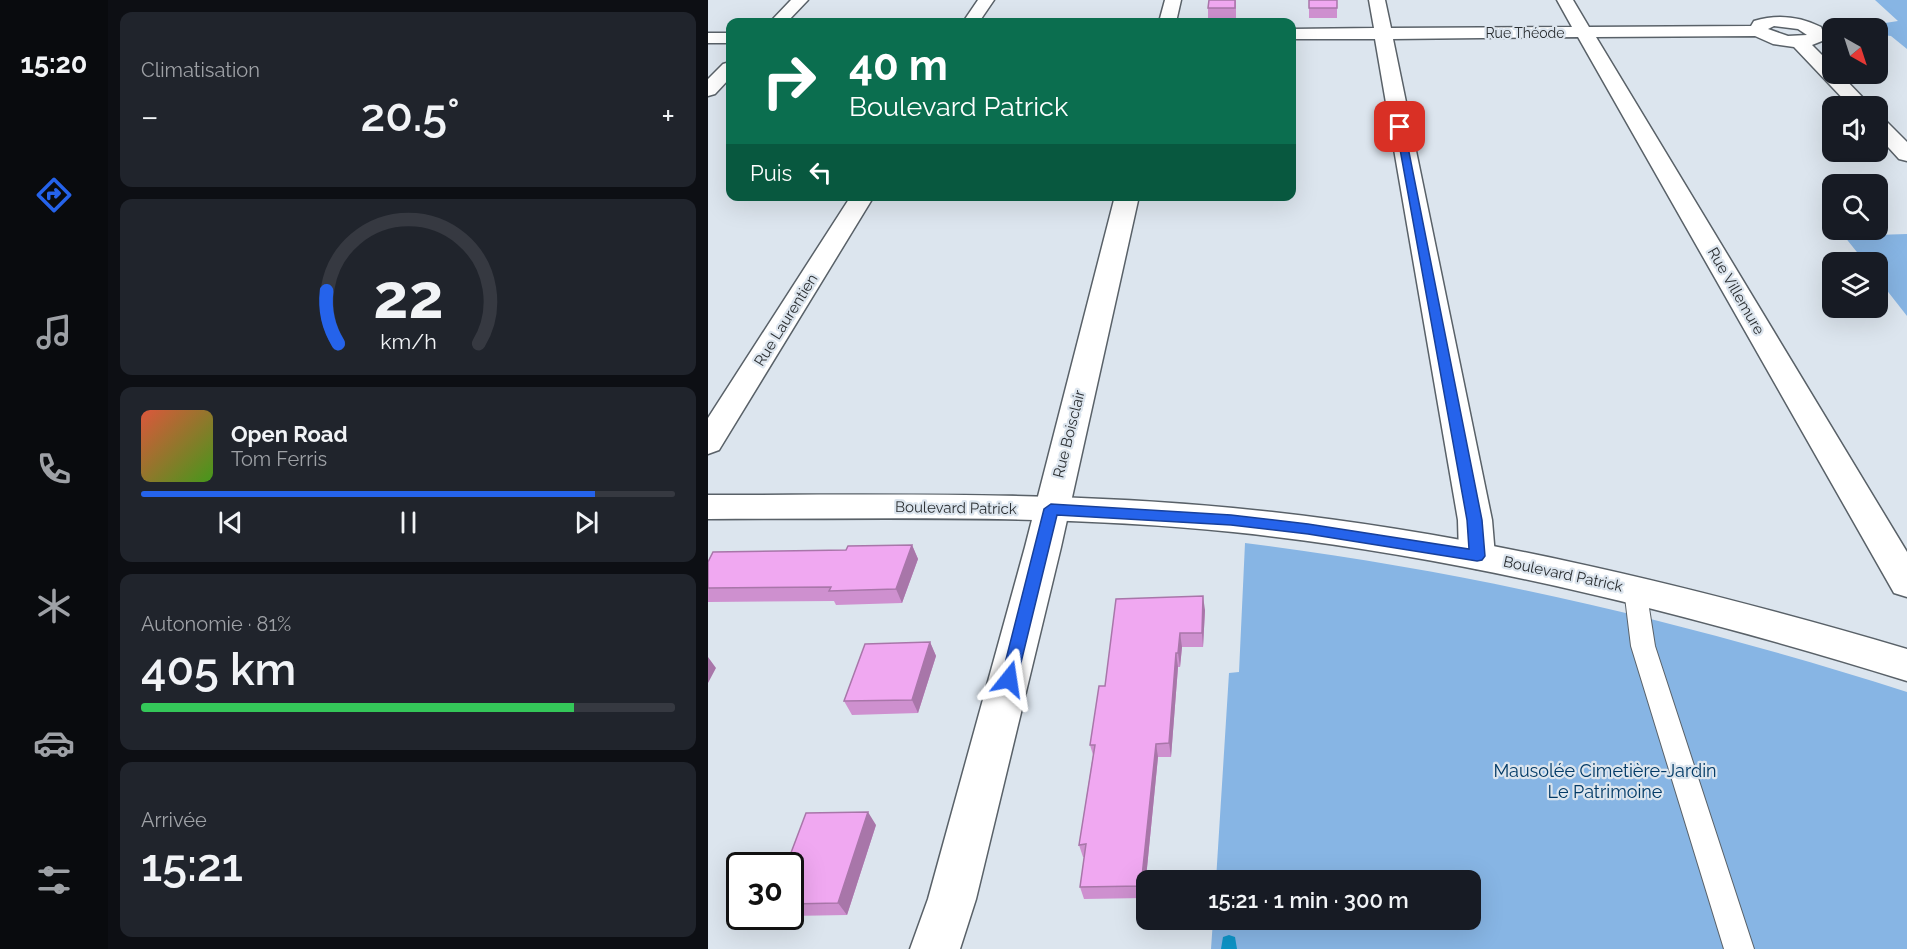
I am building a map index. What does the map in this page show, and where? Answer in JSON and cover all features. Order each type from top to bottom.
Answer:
[{"type":"street","points":[[782,18],[800,0]]},
{"type":"street","points":[[974,18],[986,0]]},
{"type":"street","points":[[1169,18],[1173,0]]},
{"type":"street","points":[[1377,0],[1474,520],[1477,556]]},
{"type":"street","name":"Rue Villemure","points":[[1565,0],[1907,583]]},
{"type":"street","points":[[1765,7],[1778,21]]},
{"type":"street","points":[[1822,30],[1802,24],[1778,21],[1760,25],[1759,31],[1770,37],[1798,42],[1812,39],[1822,32]]},
{"type":"street","name":"Rue Théode","points":[[1296,34],[1759,31]]},
{"type":"street","points":[[708,38],[726,38]]},
{"type":"street","points":[[1798,42],[1851,96]]},
{"type":"street","points":[[708,90],[726,72]]},
{"type":"street","points":[[1888,134],[1907,154]]},
{"type":"street","name":"Rue Laurentien","points":[[708,443],[860,201]]},
{"type":"street","name":"Rue Boisclair","points":[[935,949],[955,887],[1043,547],[1126,201]]},
{"type":"street","name":"Boulevard Patrick","points":[[708,507],[1051,509],[1231,520],[1308,529],[1477,556],[1635,589],[1772,625],[1907,665]]},
{"type":"lane","points":[[1635,589],[1643,646],[1739,949]]},
{"type":"green space","points":[[1875,0],[1907,0],[1907,49],[1888,36],[1888,23],[1898,21]]},
{"type":"green space","points":[[1907,234],[1907,316],[1888,292],[1888,252],[1857,252],[1847,240],[1888,240],[1888,235]]},
{"type":"green space","name":"Mausolée Cimetière-Jardin Le Patrimoine","points":[[1245,543],[1413,568],[1579,602],[1744,644],[1907,692],[1907,949],[1211,949],[1212,930],[1481,930],[1481,870],[1217,870],[1229,673],[1239,672]]},
{"type":"building","points":[[1209,0],[1235,0],[1235,8],[1208,8]]},
{"type":"building","points":[[1309,0],[1337,0],[1337,8],[1309,8]]},
{"type":"building","points":[[912,545],[896,589],[829,591],[831,587],[708,588],[708,562],[713,552],[846,550],[848,546]]},
{"type":"building","points":[[1203,596],[1202,633],[1180,633],[1178,653],[1176,653],[1169,743],[1156,744],[1143,870],[1136,870],[1136,886],[1080,887],[1086,844],[1079,845],[1095,745],[1090,745],[1099,686],[1105,686],[1116,599]]},
{"type":"building","points":[[930,642],[912,700],[844,701],[865,644]]},
{"type":"building","points":[[868,812],[838,903],[804,904],[804,852],[791,852],[806,813]]},
{"type":"waterway","points":[[1229,943],[1229,949]]},
{"type":"route","points":[[1009,679],[1051,509],[1231,520],[1308,529],[1477,556],[1474,520],[1400,127]]}]
